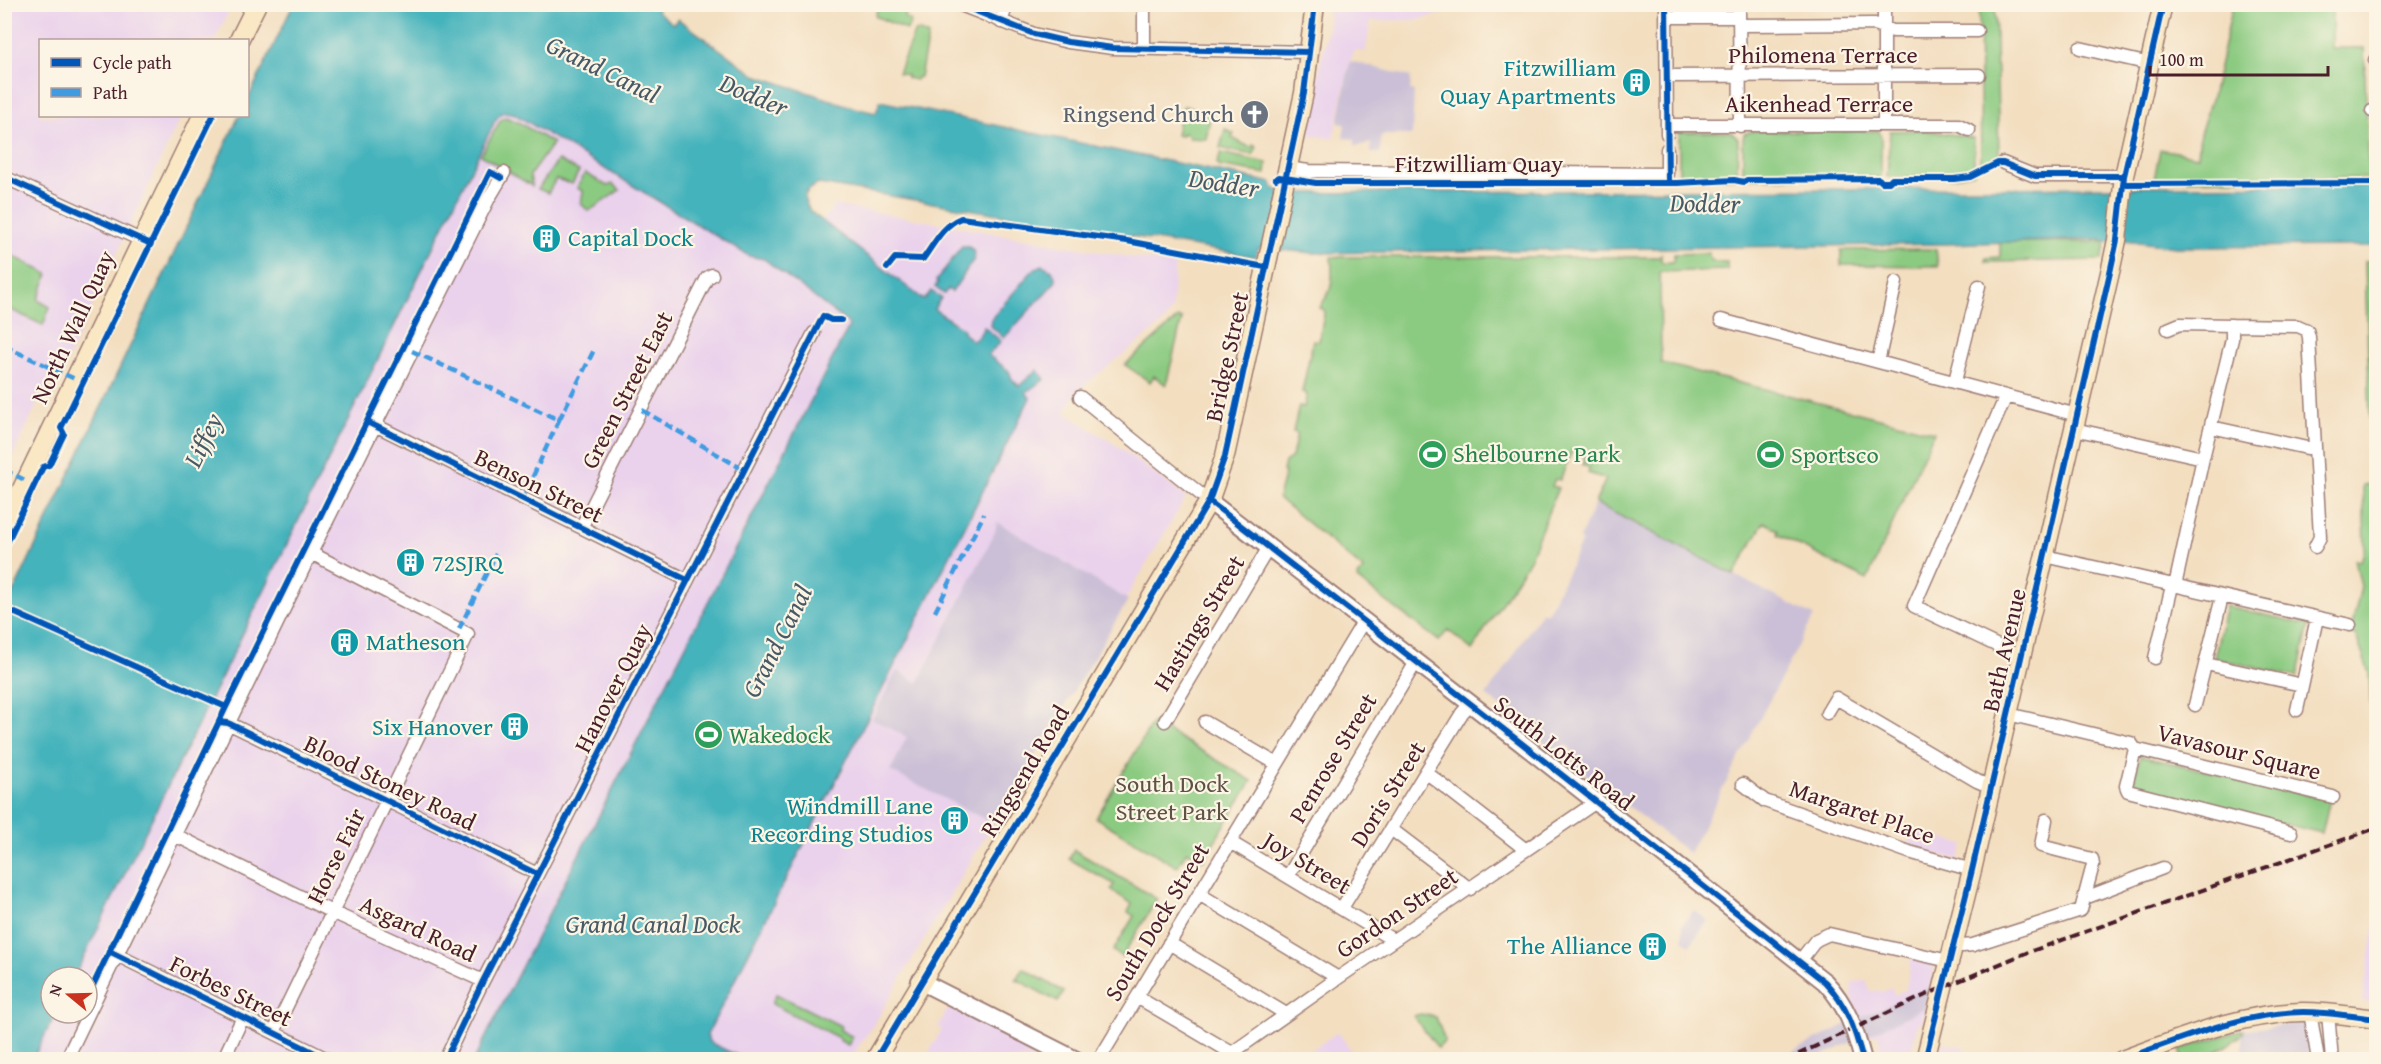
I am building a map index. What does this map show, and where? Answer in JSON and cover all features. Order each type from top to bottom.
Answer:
[{"type":"main road","name":"Bridge Street","points":[[1209,501],[1225,456],[1304,93],[1315,4]]},
{"type":"main road","name":"Bath Avenue","points":[[1925,1059],[1972,870],[2116,244],[2123,182],[2163,4]]},
{"type":"main road","points":[[239,39],[254,5]]},
{"type":"main road","name":"North Wall Quay","points":[[4,526],[202,117]]},
{"type":"main road","name":"Ringsend Road","points":[[874,1059],[1209,501]]},
{"type":"main road","points":[[2122,1059],[2246,1019],[2274,1014],[2319,1012],[2376,1019]]},
{"type":"street","points":[[958,4],[1001,22],[1068,42],[1144,49],[1310,52]]},
{"type":"street","points":[[1001,22],[1007,4]]},
{"type":"street","points":[[1144,4],[1144,49]]},
{"type":"street","points":[[1884,4],[1884,126]]},
{"type":"street","points":[[1667,76],[1666,11],[1875,24],[1893,31],[1977,30]]},
{"type":"street","points":[[1739,16],[1740,126]]},
{"type":"street","points":[[2079,48],[2150,64]]},
{"type":"street","name":"Philomena Terrace","points":[[1667,76],[1979,75]]},
{"type":"street","name":"Aikenhead Terrace","points":[[1667,76],[1667,129],[1740,126],[1959,125],[1969,130]]},
{"type":"street","name":"Fitzwilliam Quay","points":[[1286,168],[1309,171],[1668,174],[1667,148]]},
{"type":"street","points":[[2003,163],[2035,176],[2123,182]]},
{"type":"street","points":[[66,1059],[311,553],[488,200],[504,173]]},
{"type":"street","points":[[4,177],[141,240]]},
{"type":"street","name":"Green Street East","points":[[582,526],[707,278],[712,275]]},
{"type":"street","points":[[1878,362],[1896,282]]},
{"type":"street","points":[[1955,381],[1979,286]]},
{"type":"street","points":[[1721,320],[1955,381],[2006,396],[2075,422],[2203,459]]},
{"type":"street","points":[[2168,329],[2180,324],[2298,326],[2307,330],[2310,337],[2320,537],[2315,547]]},
{"type":"street","points":[[2155,658],[2232,339],[2232,325]]},
{"type":"street","name":"Hanover Quay","points":[[445,1059],[537,874],[814,333]]},
{"type":"street","points":[[2006,396],[1914,606],[2021,657]]},
{"type":"street","points":[[1080,397],[1209,501]]},
{"type":"street","name":"Benson Street","points":[[375,425],[687,580]]},
{"type":"street","points":[[2211,427],[2307,448],[2315,447]]},
{"type":"street","name":"South Lotts Road","points":[[1209,501],[1800,961],[1839,997],[1851,1017],[1863,1059]]},
{"type":"street","name":"Hastings Street","points":[[1165,721],[1269,547]]},
{"type":"street","name":"Horse Fair","points":[[274,1032],[468,634],[311,553]]},
{"type":"street","points":[[2044,556],[2350,626]]},
{"type":"street","points":[[2195,705],[2222,597]]},
{"type":"street","points":[[2296,710],[2317,618]]},
{"type":"street","name":"South Dock Street","points":[[1099,1059],[1363,622]]},
{"type":"street","name":"Penrose Street","points":[[1288,876],[1416,662]]},
{"type":"street","points":[[2206,664],[2302,685]]},
{"type":"street","points":[[1827,713],[1836,698],[1991,787]]},
{"type":"street","name":"Doris Street","points":[[1342,908],[1462,713],[1471,703]]},
{"type":"street","name":"Vavasour Square","points":[[2008,714],[2131,743],[2135,748],[2333,796]]},
{"type":"street","points":[[1205,722],[1277,764]]},
{"type":"street","name":"Blood Stoney Road","points":[[228,723],[537,874]]},
{"type":"street","name":"Vavasour Square","points":[[2135,748],[2126,786],[2128,792],[2291,833]]},
{"type":"street","points":[[1427,773],[1526,850]]},
{"type":"street","name":"Margaret Place","points":[[1743,784],[1765,801],[1900,849],[1972,870]]},
{"type":"street","name":"Gordon Street","points":[[1227,1056],[1596,802]]},
{"type":"street","points":[[1954,942],[1973,945],[2081,910],[2093,865],[2092,859],[2041,846],[2046,820]]},
{"type":"street","points":[[1391,829],[1470,889]]},
{"type":"street","name":"Asgard Road","points":[[175,836],[332,912],[483,981]]},
{"type":"street","name":"Joy Street","points":[[1230,842],[1393,940]]},
{"type":"street","points":[[2085,898],[2163,868]]},
{"type":"street","points":[[1199,894],[1338,978]]},
{"type":"street","points":[[1800,961],[1816,940],[1829,934],[1949,961]]},
{"type":"street","points":[[1169,944],[1286,1014]]},
{"type":"street","name":"Forbes Street","points":[[117,956],[328,1059]]},
{"type":"street","points":[[920,981],[1076,1059]]},
{"type":"street","points":[[1137,998],[1227,1056]]},
{"type":"street","points":[[2318,1059],[2319,1012]]},
{"type":"street","points":[[2319,1012],[2332,1059]]},
{"type":"street","points":[[223,1059],[243,1017]]},
{"type":"shaded area","points":[[5,5],[232,5],[215,39],[39,39],[39,117],[181,117],[66,363],[48,382],[5,472]]},
{"type":"shaded area","points":[[1329,5],[1437,5],[1440,14],[1418,20],[1371,21],[1365,52],[1355,50],[1350,61],[1333,139],[1307,134],[1329,22]]},
{"type":"shaded area","points":[[1350,61],[1411,77],[1410,91],[1414,91],[1412,135],[1381,135],[1380,153],[1371,153],[1371,143],[1355,146],[1355,139],[1343,138],[1345,124],[1338,123]]},
{"type":"shaded area","points":[[509,111],[749,256],[764,259],[785,271],[834,205],[1175,265],[1172,310],[1163,323],[1078,390],[1065,413],[1119,447],[1186,497],[874,1024],[850,1059],[33,1060],[50,1025],[99,1025],[99,965],[80,965],[496,119],[503,112]]},
{"type":"shaded area","points":[[1595,503],[1814,616],[1689,853],[1574,765],[1572,750],[1569,747],[1566,745],[1552,749],[1486,695],[1542,611],[1546,613],[1550,608],[1582,541],[1579,540]]},
{"type":"shaded area","points":[[997,522],[1128,600],[994,824],[890,771],[907,737],[872,719],[897,670],[918,683],[995,532]]},
{"type":"shaded area","points":[[1913,831],[1964,844],[1959,860],[1908,846]]},
{"type":"shaded area","points":[[1694,910],[1708,921],[1690,945],[1683,940],[1682,925]]},
{"type":"shaded area","points":[[2376,917],[2376,1003],[2362,1001]]},
{"type":"shaded area","points":[[1911,958],[1935,963],[1926,1009],[1922,1023],[1918,1023],[1909,1059],[1884,1059],[1878,1034],[1866,1036],[1852,998],[1852,982],[1866,981],[1871,992],[1879,990],[1881,993],[1891,988],[1894,995],[1906,990]]},
{"type":"shaded area","points":[[1930,987],[1926,1007],[1866,1036],[1815,1059],[1776,1060],[1859,1018]]},
{"type":"shaded area","points":[[949,1007],[1052,1059],[925,1059],[942,1029],[938,1027]]},
{"type":"shaded area","points":[[2307,1023],[2309,1059],[2243,1059],[2243,1030]]},
{"type":"shaded area","points":[[1338,1032],[1357,1059],[1298,1059]]},
{"type":"shaded area","points":[[1942,1043],[1963,1047],[1970,1056],[1965,1059],[1938,1059]]},
{"type":"green space","points":[[879,5],[910,5],[904,17],[911,21],[907,30],[875,16]]},
{"type":"green space","points":[[1979,5],[1995,5],[1999,155],[1981,164]]},
{"type":"green space","points":[[2233,5],[2332,5],[2332,48],[2364,48],[2369,178],[2154,180],[2160,149],[2198,156],[2200,134],[2213,93]]},
{"type":"green space","points":[[918,31],[928,36],[920,77],[916,80],[898,73],[914,33]]},
{"type":"green space","points":[[1184,106],[1211,112],[1206,139],[1189,138],[1189,135],[1183,133],[1181,136],[1176,135],[1181,109]]},
{"type":"green space","points":[[505,117],[553,143],[530,175],[532,186],[481,155],[500,121]]},
{"type":"green space","points":[[1225,129],[1234,134],[1232,138],[1251,148],[1253,145],[1257,147],[1253,155],[1220,148]]},
{"type":"green space","points":[[1923,130],[1974,138],[1974,173],[1953,177],[1887,177],[1890,131]]},
{"type":"green space","points":[[1752,131],[1879,131],[1881,177],[1743,178],[1743,139],[1744,134]]},
{"type":"green space","points":[[1679,132],[1731,132],[1738,139],[1737,178],[1679,177]]},
{"type":"green space","points":[[1221,153],[1267,163],[1266,174],[1218,166]]},
{"type":"green space","points":[[558,160],[579,171],[572,184],[556,179],[548,193],[538,189]]},
{"type":"green space","points":[[585,173],[607,186],[613,184],[620,190],[589,211],[581,204],[583,191],[577,188]]},
{"type":"green space","points":[[2000,242],[2106,242],[2102,260],[1986,262],[1986,258],[2000,257]]},
{"type":"green space","points":[[1936,249],[1938,266],[1841,265],[1841,250]]},
{"type":"green space","points":[[5,252],[48,274],[38,300],[50,307],[43,325],[5,307]]},
{"type":"green space","name":"Shelbourne Park","points":[[1709,253],[1709,257],[1714,262],[1727,262],[1727,270],[1660,272],[1661,363],[1934,432],[1867,580],[1777,534],[1778,530],[1764,522],[1734,575],[1595,503],[1606,479],[1588,473],[1590,468],[1583,465],[1585,456],[1572,451],[1560,480],[1555,479],[1552,486],[1558,488],[1529,560],[1472,650],[1448,630],[1439,641],[1357,579],[1363,569],[1278,498],[1285,472],[1283,471],[1285,462],[1292,457],[1297,433],[1293,432],[1299,406],[1304,407],[1307,394],[1302,392],[1313,340],[1319,341],[1325,310],[1320,308],[1332,282],[1331,257],[1659,257],[1661,254],[1661,262],[1673,262],[1674,254]]},
{"type":"green space","points":[[2365,261],[2376,261],[2376,803],[2369,673],[2356,636],[2350,634],[2361,587],[2355,560],[2361,561],[2365,548],[2363,485],[2372,484]]},
{"type":"green space","points":[[1178,318],[1182,319],[1166,385],[1154,376],[1150,382],[1125,365]]},
{"type":"green space","points":[[2226,606],[2309,625],[2297,677],[2214,658]]},
{"type":"green space","name":"South Dock Street Park","points":[[1153,722],[1252,781],[1203,860],[1187,851],[1177,867],[1096,818]]},
{"type":"green space","points":[[2140,756],[2330,799],[2322,833],[2135,788],[2133,784]]},
{"type":"green space","points":[[1074,850],[1157,899],[1122,957],[1113,951],[1134,916],[1128,912],[1132,904],[1111,890],[1114,884],[1069,859]]},
{"type":"green space","points":[[1023,968],[1064,992],[1058,1002],[1016,979]]},
{"type":"green space","points":[[776,994],[841,1026],[840,1030],[853,1037],[848,1045],[839,1038],[772,1004]]},
{"type":"green space","points":[[1421,1014],[1436,1017],[1445,1041],[1438,1048],[1413,1016]]},
{"type":"green space","points":[[2243,1030],[2243,1034],[2202,1059],[2183,1059],[2180,1049]]},
{"type":"water","points":[[293,5],[660,5],[657,11],[673,24],[678,19],[755,75],[855,108],[876,113],[880,101],[1272,183],[1274,189],[1289,193],[2112,187],[2124,189],[2146,186],[2376,185],[2376,246],[2176,247],[2125,240],[2106,242],[2102,239],[1946,244],[1313,253],[1261,248],[1258,249],[1256,257],[819,184],[805,195],[811,212],[924,300],[931,291],[941,298],[934,309],[963,329],[963,333],[973,341],[984,327],[1001,341],[988,355],[1009,371],[1012,379],[1019,386],[1037,370],[1045,379],[1026,392],[1030,398],[707,1035],[709,1042],[744,1059],[474,1060],[849,326],[764,259],[749,256],[513,113],[503,112],[496,119],[80,965],[39,965],[39,1025],[50,1025],[33,1059],[5,1060],[5,610],[239,117],[249,117],[249,97]]},
{"type":"water","points":[[962,246],[972,249],[974,259],[952,292],[948,289],[944,294],[935,287],[938,283],[936,281]]},
{"type":"water","points":[[1042,265],[1052,270],[1055,282],[1004,338],[990,325],[991,319],[1032,271]]},
{"type":"railway","points":[[1786,1060],[1928,994],[2026,953],[2376,828]]},
{"type":"marked path","points":[[4,346],[75,379]]},
{"type":"marked path","points":[[559,420],[595,348]]},
{"type":"marked path","points":[[412,351],[559,420],[523,498]]},
{"type":"marked path","points":[[642,410],[744,470]]},
{"type":"marked path","points":[[4,470],[27,481]]},
{"type":"marked path","points":[[935,612],[984,514]]},
{"type":"marked path","points":[[459,629],[496,554]]},
{"type":"cycle path","points":[[958,4],[1034,34],[1068,42],[1113,48],[1309,52]]},
{"type":"cycle path","points":[[875,1060],[1209,501],[1225,456],[1304,93],[1315,4]]},
{"type":"cycle path","points":[[1666,4],[1668,181]]},
{"type":"cycle path","points":[[1925,1060],[1972,870],[2111,268],[2117,240],[2124,176],[2163,4]]},
{"type":"cycle path","points":[[4,549],[43,467],[49,465],[64,434],[61,428],[213,117]]},
{"type":"cycle path","points":[[1276,179],[1279,177],[1316,183],[1677,183],[1734,180],[1744,182],[1747,180],[1879,179],[1882,182],[1889,182],[1892,179],[1970,177],[1998,163],[2035,176],[2124,176]]},
{"type":"cycle path","points":[[99,973],[226,707],[490,172],[501,178]]},
{"type":"cycle path","points":[[4,177],[151,244]]},
{"type":"cycle path","points":[[2123,184],[2376,183]]},
{"type":"cycle path","points":[[887,268],[895,258],[923,259],[944,230],[961,218],[1127,241],[1265,267]]},
{"type":"cycle path","points":[[445,1060],[483,981],[823,316],[831,320],[841,320]]},
{"type":"cycle path","points":[[367,422],[687,580]]},
{"type":"cycle path","points":[[1209,501],[1825,982],[1849,1018],[1863,1060]]},
{"type":"cycle path","points":[[4,608],[226,707]]},
{"type":"cycle path","points":[[219,722],[228,723],[537,874]]},
{"type":"cycle path","points":[[109,951],[329,1060]]},
{"type":"cycle path","points":[[2122,1060],[2211,1028],[2280,1013],[2331,1013],[2376,1019]]},
{"type":"place","name":"Fitzwilliam Quay Apartments","points":[[1637,82]]},
{"type":"place","name":"Ringsend Church","points":[[1255,114]]},
{"type":"place","name":"Capital Dock","points":[[547,238]]},
{"type":"place","name":"Shelbourne Park","points":[[1432,454]]},
{"type":"place","name":"Sportsco","points":[[1770,455]]},
{"type":"place","name":"72SJRQ","points":[[411,563]]},
{"type":"place","name":"Matheson","points":[[345,642]]},
{"type":"place","name":"Six Hanover","points":[[514,727]]},
{"type":"place","name":"Wakedock","points":[[708,735]]},
{"type":"place","name":"Windmill Lane Recording Studios","points":[[954,820]]},
{"type":"place","name":"The Alliance","points":[[1653,946]]},
{"type":"water label","name":"Grand Canal","points":[[603,69]]},
{"type":"water label","name":"Dodder","points":[[754,95]]},
{"type":"water label","name":"Dodder","points":[[1224,183]]},
{"type":"water label","name":"Dodder","points":[[1705,203]]},
{"type":"water label","name":"Liffey","points":[[203,440]]},
{"type":"water label","name":"Grand Canal","points":[[777,641]]},
{"type":"water label","name":"Grand Canal Dock","points":[[653,924]]}]
